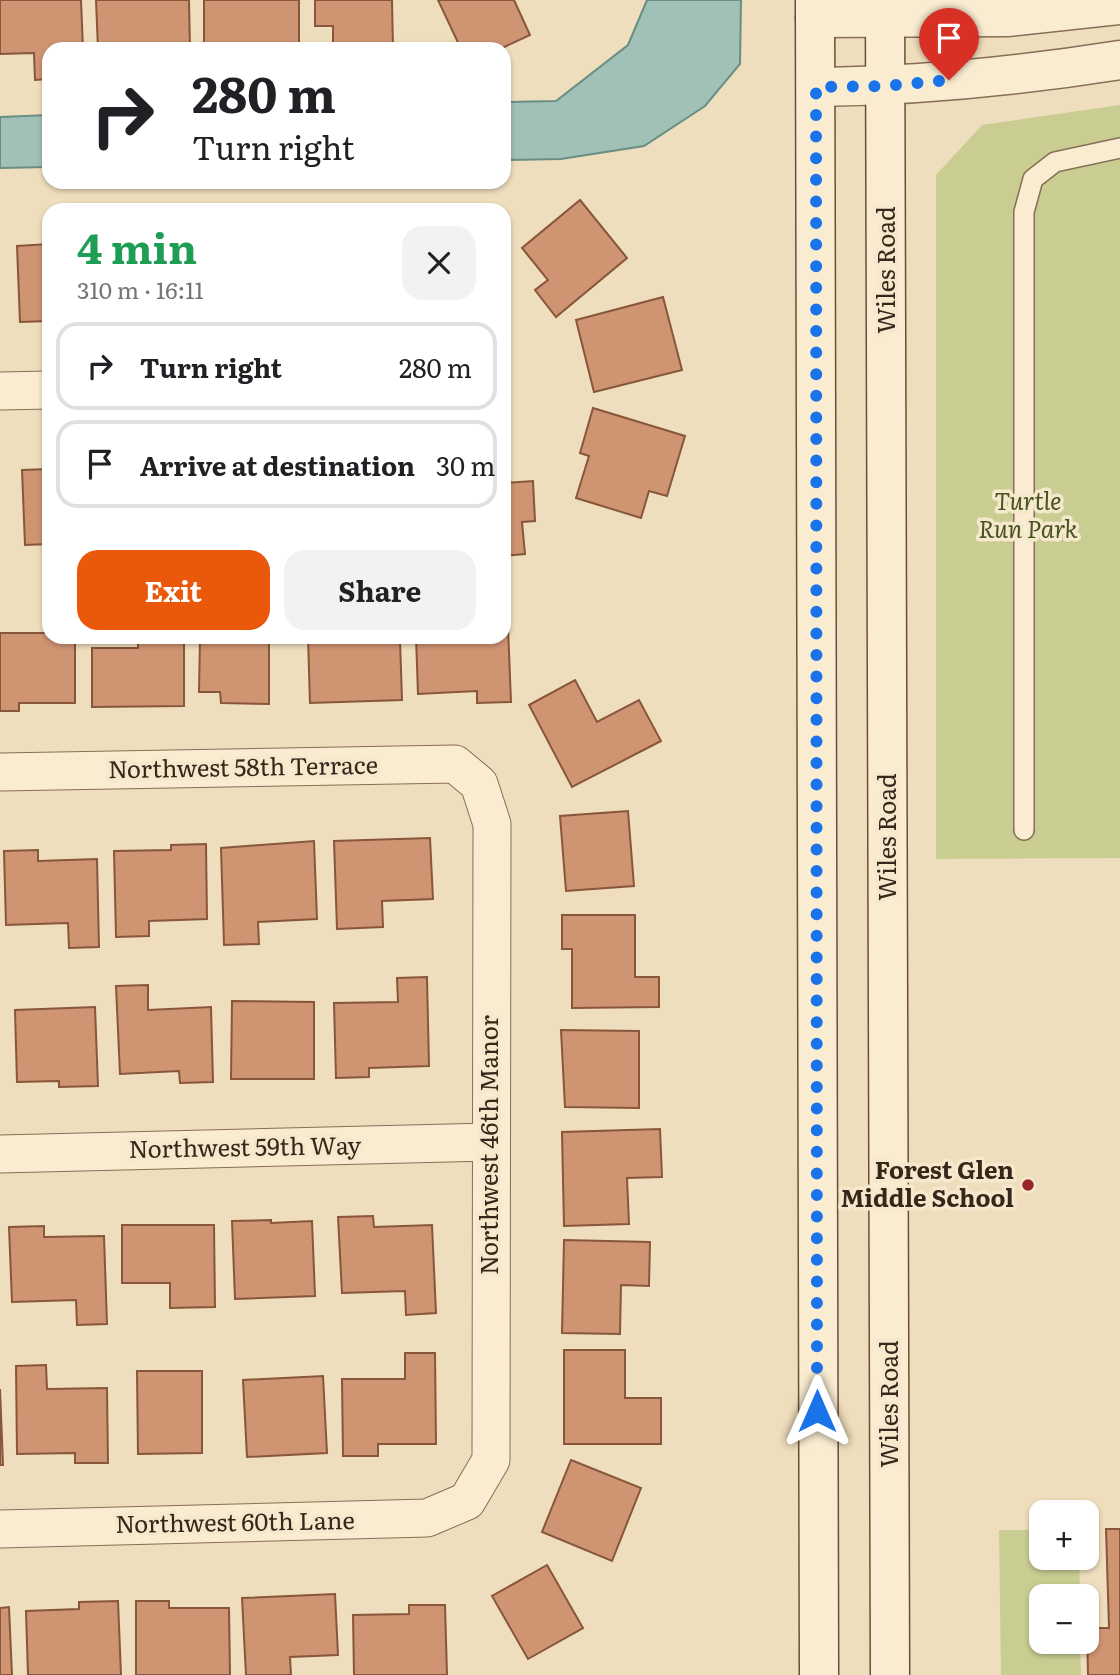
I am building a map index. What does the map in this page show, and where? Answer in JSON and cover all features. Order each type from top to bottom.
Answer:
[{"type":"main road","points":[[819,1675],[815,9],[885,8],[1007,17],[1120,5]]},
{"type":"main road","name":"Wiles Road","points":[[885,8],[890,1675]]},
{"type":"main road","points":[[816,87],[886,86],[1049,71],[1120,61]]},
{"type":"street","points":[[0,391],[42,390]]},
{"type":"street","name":"Northwest 58th Terrace","points":[[0,772],[454,764],[479,784]]},
{"type":"street","name":"Northwest 46th Manor","points":[[467,1501],[491,1460],[489,1142],[492,824],[479,784]]},
{"type":"street","name":"Northwest 59th Way","points":[[0,1154],[489,1142]]},
{"type":"street","name":"Northwest 60th Lane","points":[[0,1529],[427,1518],[467,1501]]},
{"type":"lane","points":[[1024,830],[1024,212],[1033,179],[1055,162],[1120,148]]},
{"type":"green space","name":"Turtle Run Park","points":[[1120,105],[1120,858],[936,859],[936,175],[982,125]]},
{"type":"green space","points":[[999,1530],[1029,1530],[1029,1570],[1079,1570],[1080,1584],[1029,1584],[1029,1654],[1080,1654],[1081,1675],[1001,1675]]},
{"type":"water","points":[[647,0],[741,0],[740,64],[705,106],[644,146],[561,159],[511,160],[511,102],[556,101],[628,45]]},
{"type":"water","points":[[42,115],[42,167],[0,168],[0,117]]},
{"type":"building","points":[[0,0],[81,0],[83,42],[42,42],[42,80],[35,80],[34,53],[0,54]]},
{"type":"building","points":[[96,0],[189,0],[190,42],[98,42]]},
{"type":"building","points":[[204,0],[299,0],[299,42],[204,42]]},
{"type":"building","points":[[315,0],[392,0],[393,42],[333,42],[333,26],[315,26]]},
{"type":"building","points":[[438,0],[514,0],[530,35],[511,44],[458,42]]},
{"type":"building","points":[[580,200],[627,258],[556,317],[535,290],[548,280],[522,248]]},
{"type":"building","points":[[42,244],[42,321],[20,322],[17,246]]},
{"type":"building","points":[[663,297],[682,370],[594,392],[576,320]]},
{"type":"building","points":[[593,408],[685,436],[667,496],[649,491],[641,518],[576,498],[589,456],[580,453]]},
{"type":"building","points":[[42,469],[42,544],[25,545],[22,470]]},
{"type":"building","points":[[533,481],[535,521],[522,522],[525,554],[511,555],[511,483]]},
{"type":"building","points":[[0,633],[42,633],[42,644],[75,644],[75,703],[19,703],[19,711],[0,711]]},
{"type":"building","points":[[138,644],[184,644],[184,706],[92,707],[92,648],[138,648]]},
{"type":"building","points":[[200,644],[269,644],[269,704],[221,703],[220,692],[199,692]]},
{"type":"building","points":[[308,644],[400,644],[402,700],[310,703]]},
{"type":"building","points":[[416,644],[509,644],[511,702],[477,703],[477,691],[418,694]]},
{"type":"building","points":[[575,680],[597,722],[639,700],[661,741],[572,787],[529,705]]},
{"type":"building","points":[[628,811],[634,886],[566,891],[560,816]]},
{"type":"building","points":[[430,838],[433,899],[382,901],[383,927],[337,929],[334,841]]},
{"type":"building","points":[[314,841],[317,919],[258,922],[259,944],[224,945],[221,848]]},
{"type":"building","points":[[206,844],[207,919],[149,921],[149,936],[116,937],[114,851],[171,850],[171,845]]},
{"type":"building","points":[[38,850],[38,861],[97,859],[99,947],[69,948],[68,923],[6,925],[4,851]]},
{"type":"building","points":[[562,915],[635,915],[635,977],[659,977],[659,1007],[572,1008],[572,949],[562,949]]},
{"type":"building","points":[[427,977],[429,1066],[369,1068],[369,1077],[336,1078],[334,1003],[398,1002],[397,978]]},
{"type":"building","points":[[148,985],[148,1010],[211,1007],[213,1082],[180,1083],[179,1071],[120,1074],[116,986]]},
{"type":"building","points":[[232,1001],[314,1002],[314,1079],[231,1079]]},
{"type":"building","points":[[95,1007],[98,1086],[59,1087],[59,1081],[17,1082],[15,1010]]},
{"type":"building","points":[[561,1030],[639,1031],[639,1108],[565,1107]]},
{"type":"building","points":[[660,1129],[662,1177],[627,1178],[629,1224],[564,1226],[562,1132]]},
{"type":"building","points":[[373,1216],[374,1227],[432,1225],[436,1313],[406,1315],[405,1291],[342,1293],[338,1217]]},
{"type":"building","points":[[271,1220],[271,1223],[312,1221],[315,1296],[235,1299],[232,1221]]},
{"type":"building","points":[[122,1225],[214,1225],[215,1307],[170,1308],[170,1283],[122,1283]]},
{"type":"building","points":[[44,1226],[44,1237],[104,1236],[107,1324],[77,1325],[76,1300],[12,1302],[9,1227]]},
{"type":"building","points":[[564,1240],[650,1242],[649,1286],[621,1285],[620,1334],[562,1333]]},
{"type":"building","points":[[564,1350],[625,1350],[625,1398],[661,1398],[661,1444],[564,1444]]},
{"type":"building","points":[[405,1353],[435,1353],[436,1444],[378,1444],[378,1456],[343,1456],[342,1379],[405,1379]]},
{"type":"building","points":[[46,1365],[47,1389],[107,1388],[108,1463],[75,1463],[75,1453],[17,1454],[16,1366]]},
{"type":"building","points":[[137,1371],[202,1371],[202,1453],[138,1454]]},
{"type":"building","points":[[323,1376],[327,1453],[247,1457],[243,1380]]},
{"type":"building","points":[[0,1389],[3,1465],[0,1465]]},
{"type":"building","points":[[571,1460],[641,1488],[612,1561],[542,1532]]},
{"type":"building","points":[[1106,1529],[1120,1529],[1120,1675],[1088,1675],[1088,1654],[1099,1654],[1099,1628],[1109,1628]]},
{"type":"building","points":[[547,1565],[583,1628],[528,1659],[492,1596]]},
{"type":"building","points":[[335,1594],[338,1655],[290,1657],[291,1675],[246,1675],[242,1598]]},
{"type":"building","points":[[118,1601],[121,1675],[28,1675],[26,1611],[79,1609],[79,1602]]},
{"type":"building","points":[[136,1601],[169,1601],[169,1608],[229,1608],[230,1675],[136,1675]]},
{"type":"building","points":[[409,1605],[445,1605],[447,1675],[354,1675],[353,1615],[409,1614]]},
{"type":"building","points":[[9,1607],[12,1675],[0,1675],[0,1608]]},
{"type":"place","name":"Forest Glen Middle School","points":[[1028,1185]]},
{"type":"route","points":[[817,1411],[816,87],[886,86],[949,80]]}]
